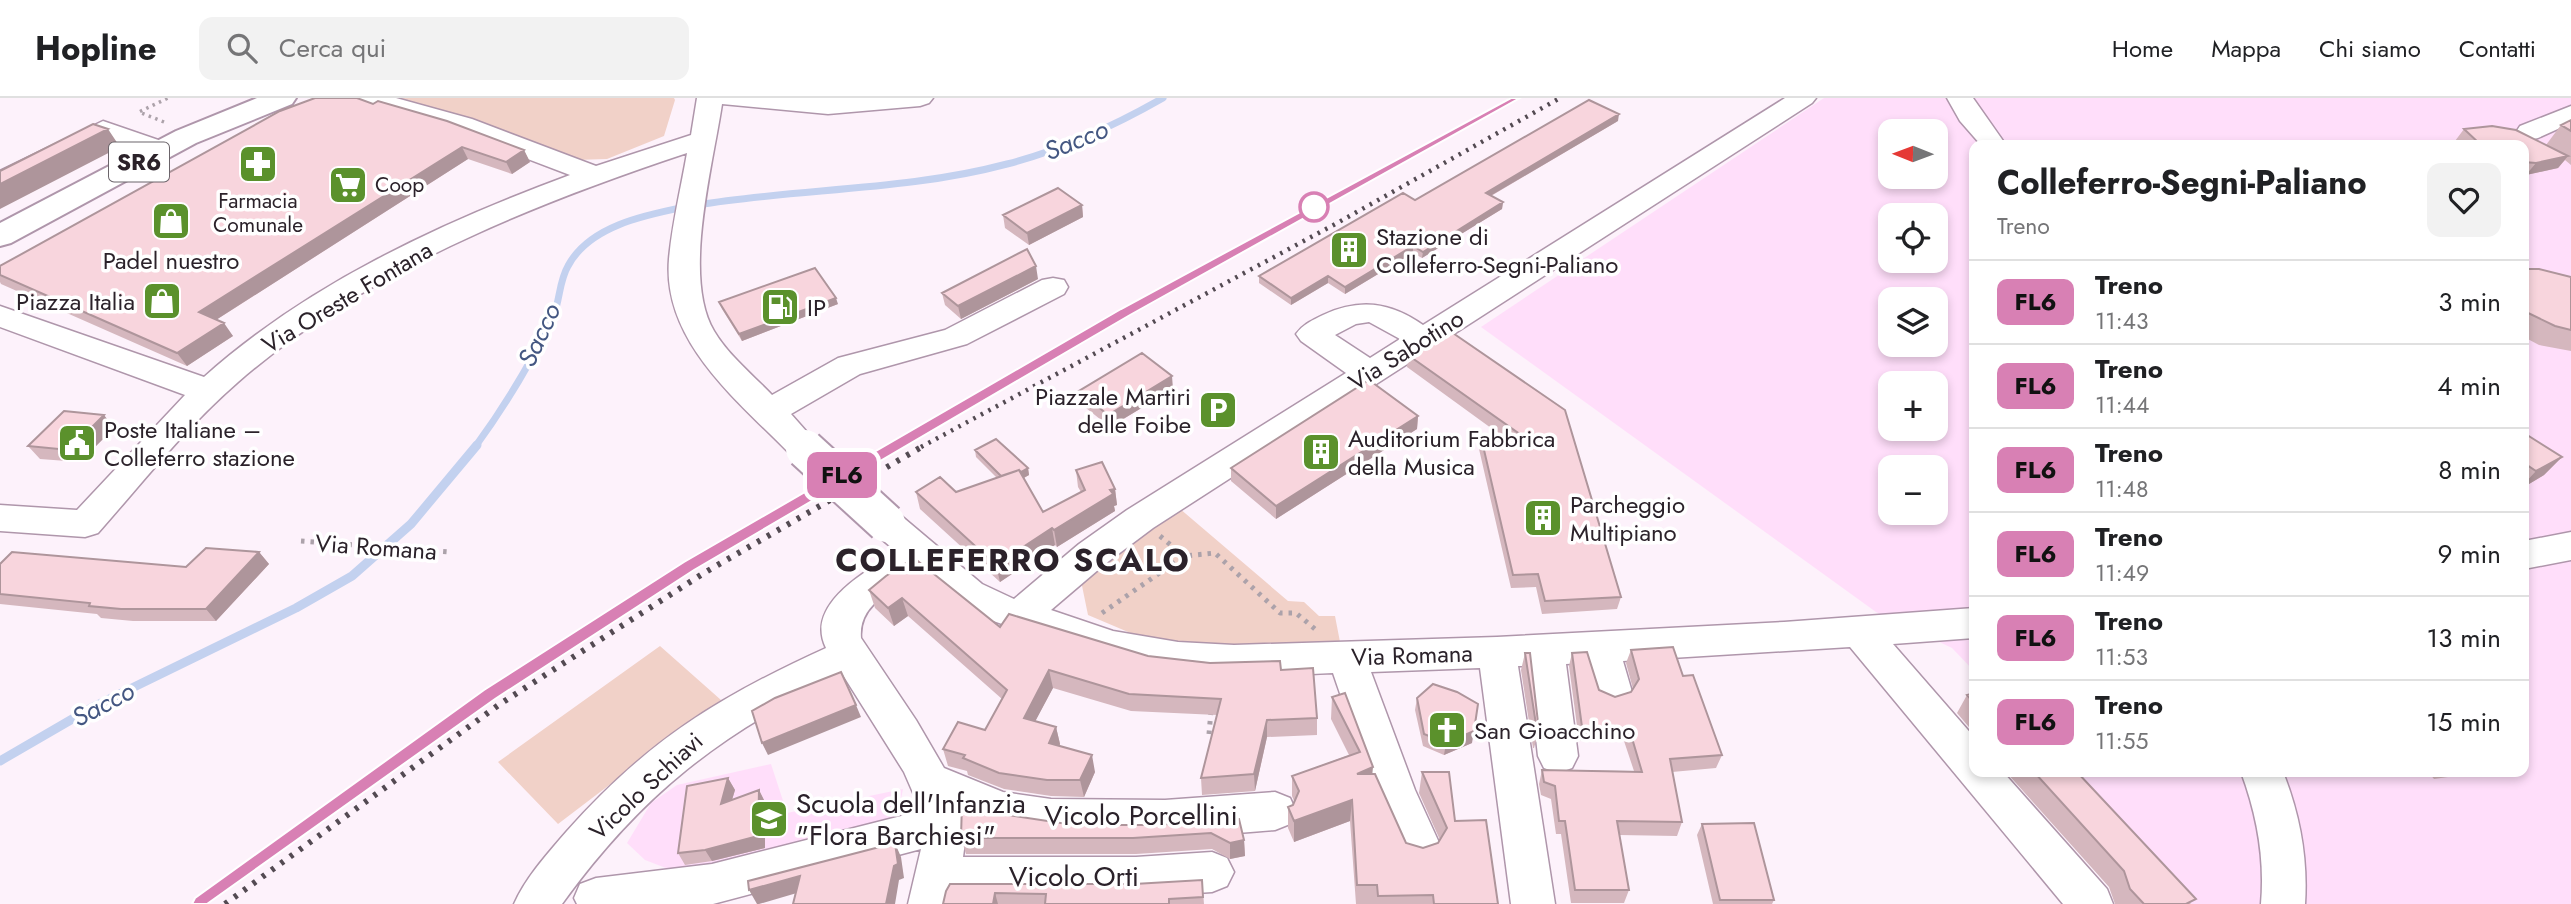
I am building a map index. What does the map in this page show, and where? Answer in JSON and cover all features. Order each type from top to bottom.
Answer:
[{"type":"main road","name":"SR6","points":[[2,234],[162,136],[279,102]]},
{"type":"street","points":[[368,98],[463,125],[595,175]]},
{"type":"street","name":"Via Romana","points":[[710,98],[685,247],[683,279],[691,318],[721,362],[768,412],[886,523],[969,594],[1019,616],[1138,652],[1215,661],[1497,652],[1860,633],[1969,623]]},
{"type":"street","points":[[727,98],[837,106],[920,98]]},
{"type":"street","name":"Via Sabotino","points":[[1019,616],[1104,544],[1803,98]]},
{"type":"street","points":[[1961,98],[1969,115],[1991,140]]},
{"type":"street","points":[[145,188],[276,115],[279,102]]},
{"type":"street","points":[[2529,132],[2571,114]]},
{"type":"street","points":[[0,182],[103,129],[162,136]]},
{"type":"street","name":"Via Oreste Fontana","points":[[0,518],[85,524],[208,392],[282,332],[395,263],[450,236],[595,175],[701,153]]},
{"type":"street","points":[[768,412],[849,366],[956,337],[1053,288]]},
{"type":"street","points":[[1369,373],[1312,334],[1348,314],[1369,312],[1389,316],[1423,340]]},
{"type":"street","points":[[0,316],[208,392]]},
{"type":"street","points":[[2529,554],[2571,546]]},
{"type":"street","points":[[922,554],[849,604],[842,618],[840,633],[850,654],[930,781],[942,809],[945,824],[933,890]]},
{"type":"street","points":[[1860,633],[1969,760]]},
{"type":"street","points":[[1600,646],[1612,692]]},
{"type":"street","points":[[1545,649],[1559,756]]},
{"type":"street","points":[[1497,652],[1533,904]]},
{"type":"street","name":"Vicolo Schiavi","points":[[536,904],[570,860],[623,802],[682,748],[744,706],[850,654]]},
{"type":"street","points":[[1347,657],[1394,790],[1419,847]]},
{"type":"street","points":[[1983,777],[2091,904]]},
{"type":"street","points":[[2264,777],[2276,810],[2283,848],[2284,904]]},
{"type":"street","name":"Vicolo Porcellini","points":[[930,781],[986,805],[1036,816],[1165,819],[1275,811]]},
{"type":"street","points":[[596,898],[704,885],[945,824]]},
{"type":"street","name":"Vicolo Orti","points":[[933,890],[1212,872]]},
{"type":"path","points":[[162,136],[139,112],[168,98]]},
{"type":"path","name":"Via Romana","points":[[301,541],[450,552]]},
{"type":"path","points":[[1073,634],[1184,556],[1215,553],[1280,613],[1296,613],[1347,657]]},
{"type":"path","points":[[1209,734],[1215,661]]},
{"type":"shaded area","points":[[394,98],[675,100],[664,136],[607,159],[575,160],[475,120]]},
{"type":"shaded area","points":[[1824,98],[2571,98],[2571,904],[2191,904],[2073,777],[2529,777],[2529,140],[1969,140],[1969,666],[1952,648],[1876,612],[1481,327]]},
{"type":"shaded area","points":[[1179,508],[1288,601],[1304,602],[1319,616],[1335,616],[1340,642],[1209,649],[1147,640],[1088,615],[1080,576]]},
{"type":"shaded area","points":[[660,646],[721,700],[558,824],[498,762]]},
{"type":"shaded area","name":"Scuola dell'Infanzia \"Flora Barchiesi\"","points":[[771,764],[787,813],[903,789],[896,824],[684,875],[645,860],[627,843],[651,803],[677,785]]},
{"type":"building","points":[[315,98],[357,98],[373,104],[378,101],[447,121],[524,150],[506,162],[462,147],[199,312],[224,323],[177,353],[0,275],[0,266],[280,111]]},
{"type":"building","points":[[1589,100],[1619,114],[1486,193],[1503,202],[1423,252],[1413,246],[1345,287],[1328,276],[1291,298],[1259,276],[1403,193],[1415,200]]},
{"type":"building","points":[[2571,120],[2571,131],[2561,125]]},
{"type":"building","points":[[93,124],[108,129],[0,184],[0,171]]},
{"type":"building","points":[[2492,126],[2516,130],[2568,156],[2529,162],[2529,140],[2476,140],[2464,129]]},
{"type":"building","points":[[1058,188],[1082,205],[1027,233],[1003,215]]},
{"type":"building","points":[[1027,249],[1036,266],[958,306],[942,293]]},
{"type":"building","name":"IP","points":[[815,268],[836,298],[739,334],[719,302]]},
{"type":"building","points":[[2529,269],[2571,277],[2571,330],[2555,326],[2529,313]]},
{"type":"building","name":"Parcheggio Multipiano","points":[[1447,329],[1565,410],[1621,597],[1545,601],[1538,574],[1513,575],[1481,437],[1521,435],[1408,355]]},
{"type":"building","points":[[1142,353],[1172,376],[1108,415],[1079,391]]},
{"type":"building","name":"Auditorium Fabbrica della Musica","points":[[1369,380],[1418,416],[1276,506],[1231,468]]},
{"type":"building","points":[[64,411],[104,415],[69,450],[28,446]]},
{"type":"building","points":[[2529,436],[2562,457],[2536,471],[2529,466]]},
{"type":"building","points":[[996,439],[1028,468],[1001,476],[975,450]]},
{"type":"building","points":[[1102,462],[1115,489],[1110,490],[1113,494],[1054,530],[1052,528],[996,565],[916,492],[940,477],[956,492],[1019,470],[1043,512],[1085,490],[1076,470]]},
{"type":"building","points":[[206,548],[259,552],[206,609],[121,609],[89,606],[90,603],[0,594],[0,564],[12,552],[186,567]]},
{"type":"building","points":[[914,558],[1000,627],[1009,614],[1148,656],[1210,663],[1280,661],[1281,670],[1313,668],[1317,718],[1267,720],[1254,774],[1201,778],[1221,699],[1129,694],[1049,670],[1024,718],[1056,727],[1049,743],[1092,755],[1080,780],[1047,780],[999,773],[963,758],[965,755],[943,749],[958,722],[985,730],[1007,690],[902,598],[888,608],[869,590]]},
{"type":"building","points":[[1673,647],[1683,676],[1693,675],[1722,755],[1670,759],[1682,822],[1617,821],[1629,890],[1575,890],[1565,821],[1559,821],[1555,786],[1544,782],[1542,770],[1642,772],[1629,728],[1582,727],[1572,653],[1587,652],[1599,690],[1615,697],[1631,692],[1639,679],[1631,650]]},
{"type":"building","points":[[1525,653],[1530,653],[1539,731],[1537,731]]},
{"type":"building","points":[[841,672],[856,705],[762,743],[752,711],[775,698]]},
{"type":"building","name":"San Gioacchino","points":[[1433,684],[1457,692],[1478,704],[1474,731],[1446,743],[1424,734],[1417,698]]},
{"type":"building","points":[[1345,693],[1373,767],[1357,774],[1375,774],[1406,843],[1423,848],[1438,843],[1447,828],[1422,772],[1449,772],[1455,821],[1486,820],[1498,904],[1434,904],[1433,895],[1378,896],[1377,885],[1357,885],[1352,800],[1294,821],[1288,807],[1293,805],[1299,791],[1292,776],[1360,752],[1332,697]]},
{"type":"building","points":[[2039,777],[2082,777],[2196,899],[2186,904],[2144,904],[2130,889],[2124,871]]},
{"type":"building","points":[[728,778],[721,804],[759,790],[758,836],[705,850],[678,853],[687,786]]},
{"type":"building","points":[[962,802],[995,813],[1074,825],[1156,825],[1239,819],[1244,840],[1230,843],[1211,833],[1133,838],[961,838]]},
{"type":"building","points":[[1754,823],[1774,900],[1720,900],[1702,824]]},
{"type":"building","points":[[895,843],[898,864],[894,866],[886,904],[793,904],[800,876],[749,890],[748,881]]},
{"type":"building","points":[[1202,880],[1203,897],[1169,899],[1169,904],[1045,904],[1046,894],[995,893],[993,904],[943,904],[950,884],[1134,884]]},
{"type":"waterway","name":"Sacco","points":[[697,205],[969,173],[1068,144],[1163,98]]},
{"type":"waterway","name":"Sacco","points":[[475,447],[536,351],[553,317],[565,272],[577,252],[590,241],[619,225],[685,207]]},
{"type":"waterway","name":"Sacco","points":[[0,761],[93,707],[296,608],[352,576],[411,524],[477,445]]},
{"type":"railway","points":[[893,447],[1125,312],[1515,98]]},
{"type":"railway","points":[[921,447],[1339,222],[1560,98]]},
{"type":"railway","points":[[201,904],[490,695],[689,566],[896,445]]},
{"type":"railway","points":[[225,904],[500,704],[704,573],[925,445]]},
{"type":"train","name":"FL6","points":[[201,904],[490,695],[689,566],[1125,312],[1515,98]]},
{"type":"place","name":"Farmacia Comunale","points":[[258,164]]},
{"type":"place","name":"Coop","points":[[348,185]]},
{"type":"place","name":"Padel nuestro","points":[[171,221]]},
{"type":"place","name":"Stazione di Colleferro-Segni-Paliano","points":[[1349,250]]},
{"type":"place","name":"Piazza Italia","points":[[162,301]]},
{"type":"place","name":"IP","points":[[780,307]]},
{"type":"place","name":"Piazzale Martiri delle Foibe","points":[[1218,410]]},
{"type":"place","name":"Poste Italiane – Colleferro stazione","points":[[77,443]]},
{"type":"place","name":"Auditorium Fabbrica della Musica","points":[[1321,452]]},
{"type":"place","name":"Parcheggio Multipiano","points":[[1543,518]]},
{"type":"place","name":"San Gioacchino","points":[[1447,730]]},
{"type":"place","name":"Scuola dell'Infanzia \"Flora Barchiesi\"","points":[[769,819]]},
{"type":"district","name":"COLLEFERRO SCALO","points":[[1013,560]]}]
